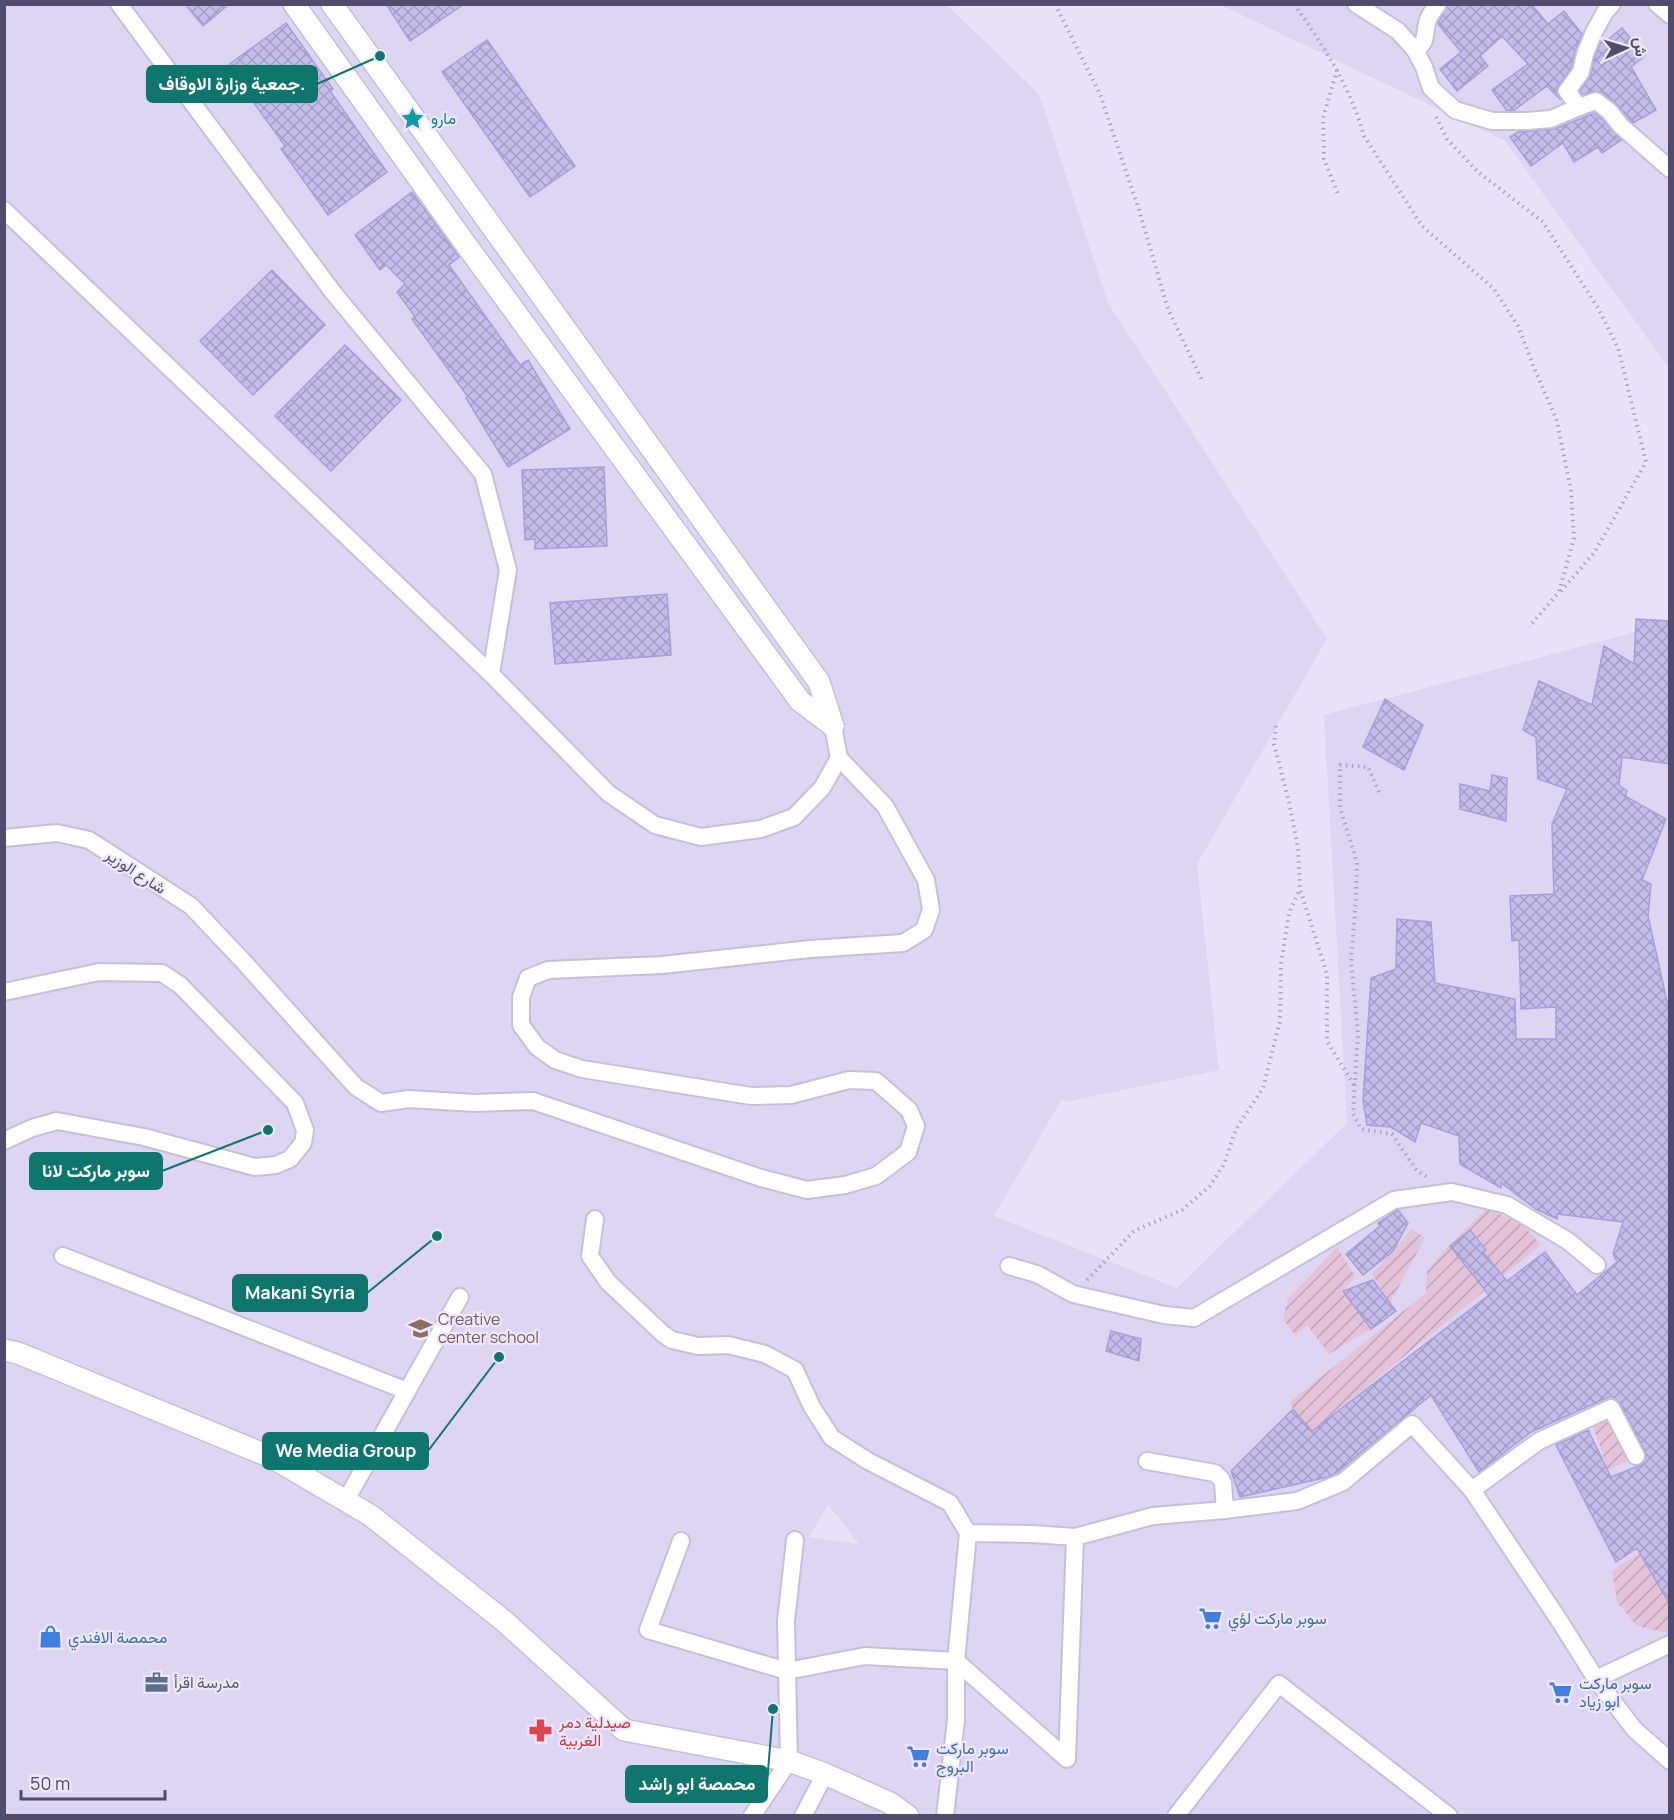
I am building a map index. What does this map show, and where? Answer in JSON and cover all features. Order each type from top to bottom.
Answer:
[{"type":"street","points":[[119,4],[332,291],[483,474],[508,570],[491,674]]},
{"type":"street","points":[[294,4],[464,242],[800,701],[833,726]]},
{"type":"street","points":[[4,210],[491,674],[608,793],[655,825],[701,837],[761,829],[794,817],[822,788],[839,758],[833,726],[819,682],[332,4]]},
{"type":"street","points":[[1356,4],[1398,31],[1415,50],[1431,88],[1455,111],[1492,121],[1551,119],[1596,101],[1670,169]]},
{"type":"street","points":[[1415,50],[1422,46],[1427,21],[1438,4]]},
{"type":"street","points":[[1579,107],[1568,91],[1581,72],[1594,32],[1612,4]]},
{"type":"street","points":[[1657,4],[1670,15]]},
{"type":"street","name":"شارع الوزير","points":[[4,838],[57,833],[89,840],[191,906],[356,1086],[381,1103],[409,1099],[474,1103],[533,1101],[761,1178],[807,1190],[845,1185],[876,1176],[908,1152],[916,1126],[909,1110],[876,1081],[849,1080],[791,1095],[751,1096],[582,1069],[555,1060],[537,1047],[521,1025],[521,997],[528,978],[548,970],[662,965],[810,949],[903,943],[924,930],[930,910],[926,880],[885,807],[839,758]]},
{"type":"street","points":[[4,992],[99,972],[162,973],[180,985],[295,1103],[305,1130],[303,1143],[290,1159],[276,1165],[255,1167],[144,1137],[57,1121],[32,1128],[4,1141]]},
{"type":"street","points":[[1009,1266],[1037,1274],[1073,1294],[1164,1315],[1194,1318],[1394,1200],[1452,1192],[1507,1205],[1568,1241],[1597,1265]]},
{"type":"street","points":[[595,1220],[590,1256],[608,1282],[663,1334],[672,1340],[698,1346],[728,1345],[765,1354],[795,1370],[812,1407],[832,1438],[868,1461],[950,1503],[968,1533],[956,1661],[956,1720],[945,1815]]},
{"type":"street","points":[[63,1256],[407,1391]]},
{"type":"street","points":[[346,1500],[460,1297]]},
{"type":"street","points":[[4,1350],[18,1353],[271,1457],[346,1500],[370,1515],[504,1621],[624,1730],[789,1761],[825,1774],[889,1809],[908,1815]]},
{"type":"street","points":[[1472,1490],[1539,1441],[1611,1408],[1636,1456]]},
{"type":"street","points":[[968,1533],[1075,1537],[1153,1516],[1298,1501],[1343,1482],[1412,1424],[1472,1490],[1596,1679],[1634,1729],[1670,1761]]},
{"type":"street","points":[[1147,1461],[1215,1473],[1223,1483],[1226,1510]]},
{"type":"street","points":[[681,1541],[648,1630],[787,1671],[865,1656],[956,1661],[1067,1759],[1075,1537]]},
{"type":"street","points":[[752,1815],[789,1761],[786,1621],[795,1540]]},
{"type":"street","points":[[1596,1679],[1670,1644]]},
{"type":"street","points":[[1176,1815],[1279,1684],[1449,1815]]},
{"type":"street","points":[[803,1815],[825,1774]]},
{"type":"path","points":[[1055,4],[1100,94],[1139,210],[1168,309],[1202,380]]},
{"type":"path","points":[[1294,4],[1337,70],[1364,136],[1422,226],[1494,289],[1518,326],[1557,421],[1571,491],[1574,538],[1559,592]]},
{"type":"path","points":[[1337,70],[1323,118],[1324,159],[1338,194]]},
{"type":"path","points":[[1431,88],[1430,103],[1447,139],[1478,172],[1543,222],[1598,308],[1618,348],[1646,462],[1594,554],[1529,627]]},
{"type":"path","points":[[1276,726],[1274,744],[1298,848],[1300,889],[1327,974],[1327,1041],[1355,1087]]},
{"type":"path","points":[[1379,792],[1368,767],[1340,765],[1340,808],[1357,862],[1351,961],[1358,1034],[1353,1114],[1361,1129],[1392,1134],[1417,1171],[1452,1192]]},
{"type":"path","points":[[1073,1294],[1134,1231],[1182,1210],[1210,1186],[1224,1164],[1236,1129],[1263,1088],[1280,1021],[1281,964],[1289,913],[1300,889]]},
{"type":"shaded area","points":[[5,5],[947,5],[1039,94],[1108,303],[1327,639],[1197,864],[1219,1070],[1065,1102],[1062,1099],[994,1216],[1177,1288],[1347,1123],[1324,715],[1669,623],[1669,1815],[5,1816]],"holes":[[[828,1504],[858,1544],[809,1537]]]},
{"type":"shaded area","points":[[1221,5],[1669,5],[1669,368],[1505,141]]},
{"type":"shaded area","points":[[1486,1209],[1521,1223],[1541,1245],[1312,1431],[1293,1409],[1290,1402],[1426,1293],[1427,1271],[1444,1250]]},
{"type":"shaded area","points":[[1412,1229],[1425,1238],[1390,1303],[1372,1274]]},
{"type":"shaded area","points":[[1337,1247],[1355,1276],[1343,1291],[1371,1329],[1329,1354],[1307,1325],[1295,1335],[1283,1319],[1288,1299]]},
{"type":"shaded area","points":[[1608,1422],[1628,1461],[1608,1470],[1593,1425]]},
{"type":"shaded area","points":[[1669,1532],[1669,1633],[1637,1626],[1617,1602],[1612,1571]]},
{"type":"building","points":[[185,4],[229,4],[203,26]]},
{"type":"building","points":[[386,4],[464,4],[410,41]]},
{"type":"building","points":[[1448,4],[1531,4],[1548,24],[1564,11],[1582,34],[1571,68],[1557,90],[1561,100],[1547,86],[1513,111],[1507,111],[1492,90],[1528,64],[1502,36],[1480,56],[1488,66],[1457,91],[1440,69],[1461,52],[1438,24]]},
{"type":"building","points":[[286,23],[333,89],[330,91],[387,172],[328,215],[281,149],[285,146],[227,66]]},
{"type":"building","points":[[1622,28],[1645,56],[1631,67],[1656,110],[1633,123],[1616,103],[1602,93],[1593,91],[1583,95],[1580,91],[1591,75],[1602,39],[1605,42]]},
{"type":"building","points":[[487,40],[575,166],[530,197],[442,72]]},
{"type":"building","points":[[1594,113],[1621,140],[1602,153],[1598,147],[1574,162],[1563,143],[1531,166],[1510,137],[1518,132],[1555,129]]},
{"type":"building","points":[[412,192],[459,257],[449,265],[520,365],[528,360],[570,429],[508,467],[466,398],[468,397],[412,319],[415,317],[397,292],[405,284],[386,265],[380,270],[355,235]]},
{"type":"building","points":[[272,270],[325,325],[253,395],[200,341]]},
{"type":"building","points":[[345,345],[401,400],[331,471],[275,416]]},
{"type":"building","points":[[604,467],[607,546],[535,549],[535,539],[525,540],[522,470]]},
{"type":"building","points":[[667,594],[671,655],[555,664],[550,603]]},
{"type":"building","points":[[1636,619],[1670,621],[1670,764],[1622,757],[1619,785],[1627,791],[1625,796],[1666,819],[1642,880],[1651,884],[1648,916],[1670,1015],[1670,1605],[1637,1548],[1616,1562],[1556,1445],[1588,1430],[1611,1477],[1641,1465],[1646,1457],[1645,1451],[1620,1403],[1611,1396],[1531,1432],[1479,1472],[1431,1395],[1336,1473],[1328,1477],[1240,1497],[1231,1471],[1293,1409],[1312,1431],[1489,1295],[1450,1246],[1470,1230],[1486,1250],[1483,1252],[1507,1281],[1545,1252],[1577,1295],[1617,1262],[1613,1254],[1623,1222],[1557,1214],[1557,1219],[1536,1209],[1501,1183],[1501,1188],[1460,1164],[1459,1136],[1421,1123],[1415,1142],[1391,1127],[1367,1125],[1363,1100],[1371,978],[1396,969],[1397,919],[1431,922],[1435,983],[1515,999],[1516,1039],[1556,1039],[1556,1007],[1521,1009],[1519,940],[1512,941],[1510,896],[1554,894],[1552,824],[1567,789],[1538,779],[1536,737],[1523,730],[1539,681],[1592,705],[1604,646],[1634,664]]},
{"type":"building","points":[[1385,699],[1423,725],[1404,770],[1363,747]]},
{"type":"building","points":[[1492,775],[1507,778],[1506,821],[1460,809],[1460,784],[1490,791]]},
{"type":"building","points":[[1398,1210],[1408,1223],[1393,1251],[1363,1275],[1346,1254],[1380,1226],[1378,1223]]},
{"type":"building","points":[[1373,1280],[1396,1311],[1371,1329],[1343,1291]]},
{"type":"building","points":[[1111,1331],[1141,1339],[1139,1361],[1106,1351]]},
{"type":"place","name":"جمعية وزارة الاوقاف.","points":[[380,56]]},
{"type":"place","name":"مارو","points":[[413,118]]},
{"type":"place","name":"سوبر ماركت لانا","points":[[268,1130]]},
{"type":"place","name":"Makani Syria","points":[[437,1236]]},
{"type":"place","name":"Creative center school","points":[[420,1328]]},
{"type":"place","name":"We Media Group","points":[[499,1357]]},
{"type":"place","name":"سوبر ماركت لؤي","points":[[1210,1618]]},
{"type":"place","name":"محمصة الافندي","points":[[50,1637]]},
{"type":"place","name":"مدرسة اقرأ","points":[[156,1682]]},
{"type":"place","name":"سوبر ماركت ابو زياد","points":[[1561,1692]]},
{"type":"place","name":"محمصة ابو راشد","points":[[773,1709]]},
{"type":"place","name":"صيدلية دمر الغربية","points":[[541,1731]]},
{"type":"place","name":"سوبر ماركت البروج","points":[[918,1757]]}]
